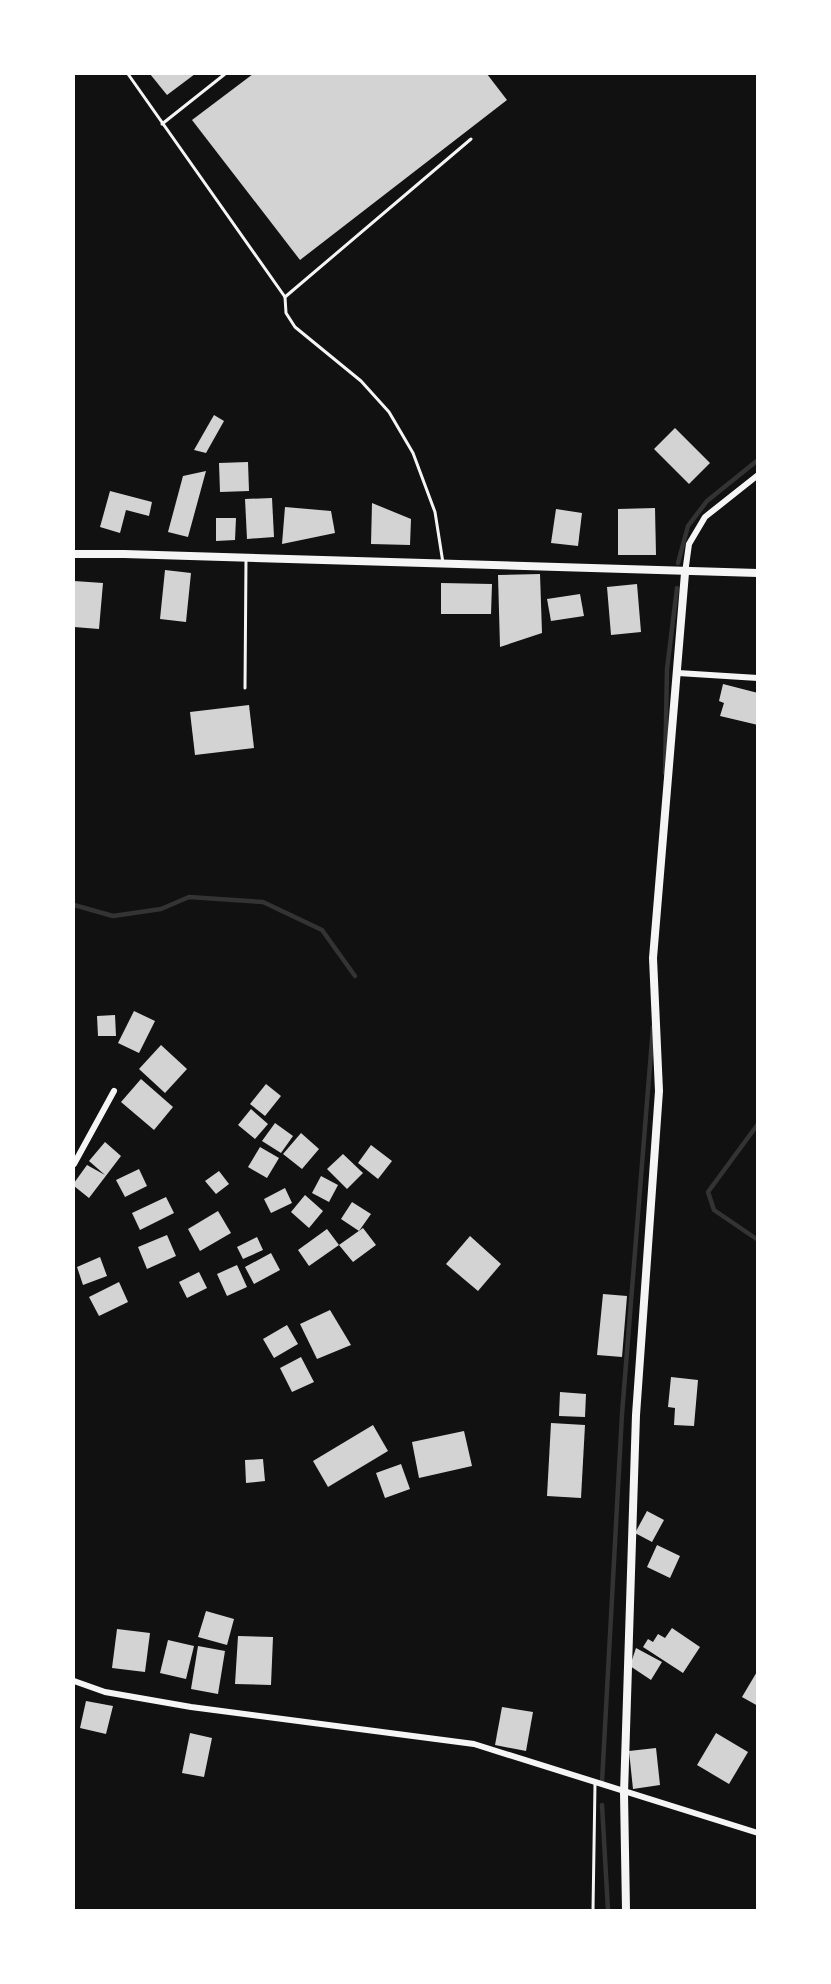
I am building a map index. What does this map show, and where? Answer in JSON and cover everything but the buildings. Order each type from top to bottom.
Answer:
[{"type":"street","points":[[626,1911],[624,1793],[636,1415],[660,1091],[653,958],[685,573],[689,544],[705,517],[758,475]]},
{"type":"street","points":[[74,554],[685,573],[758,573]]},
{"type":"street","points":[[678,673],[758,678]]},
{"type":"street","points":[[74,1164],[114,1091]]},
{"type":"street","points":[[74,1681],[105,1692],[191,1707],[474,1744],[595,1784],[758,1833]]},
{"type":"lane","points":[[128,74],[285,297],[286,313],[295,327],[361,381],[389,412],[413,453],[435,512],[443,564]]},
{"type":"lane","points":[[162,124],[225,74]]},
{"type":"lane","points":[[285,297],[471,139]]},
{"type":"lane","points":[[245,688],[246,558]]},
{"type":"lane","points":[[592,1911],[595,1784]]},
{"type":"waterway","points":[[678,563],[688,526],[707,501],[758,460]]},
{"type":"waterway","points":[[665,773],[667,669],[677,588]]},
{"type":"waterway","points":[[74,905],[113,916],[161,909],[189,897],[263,902],[322,930],[355,976]]},
{"type":"waterway","points":[[602,1782],[622,1414],[653,1027]]},
{"type":"waterway","points":[[758,1124],[708,1192],[714,1210],[758,1240]]},
{"type":"waterway","points":[[602,1805],[608,1910]]}]
